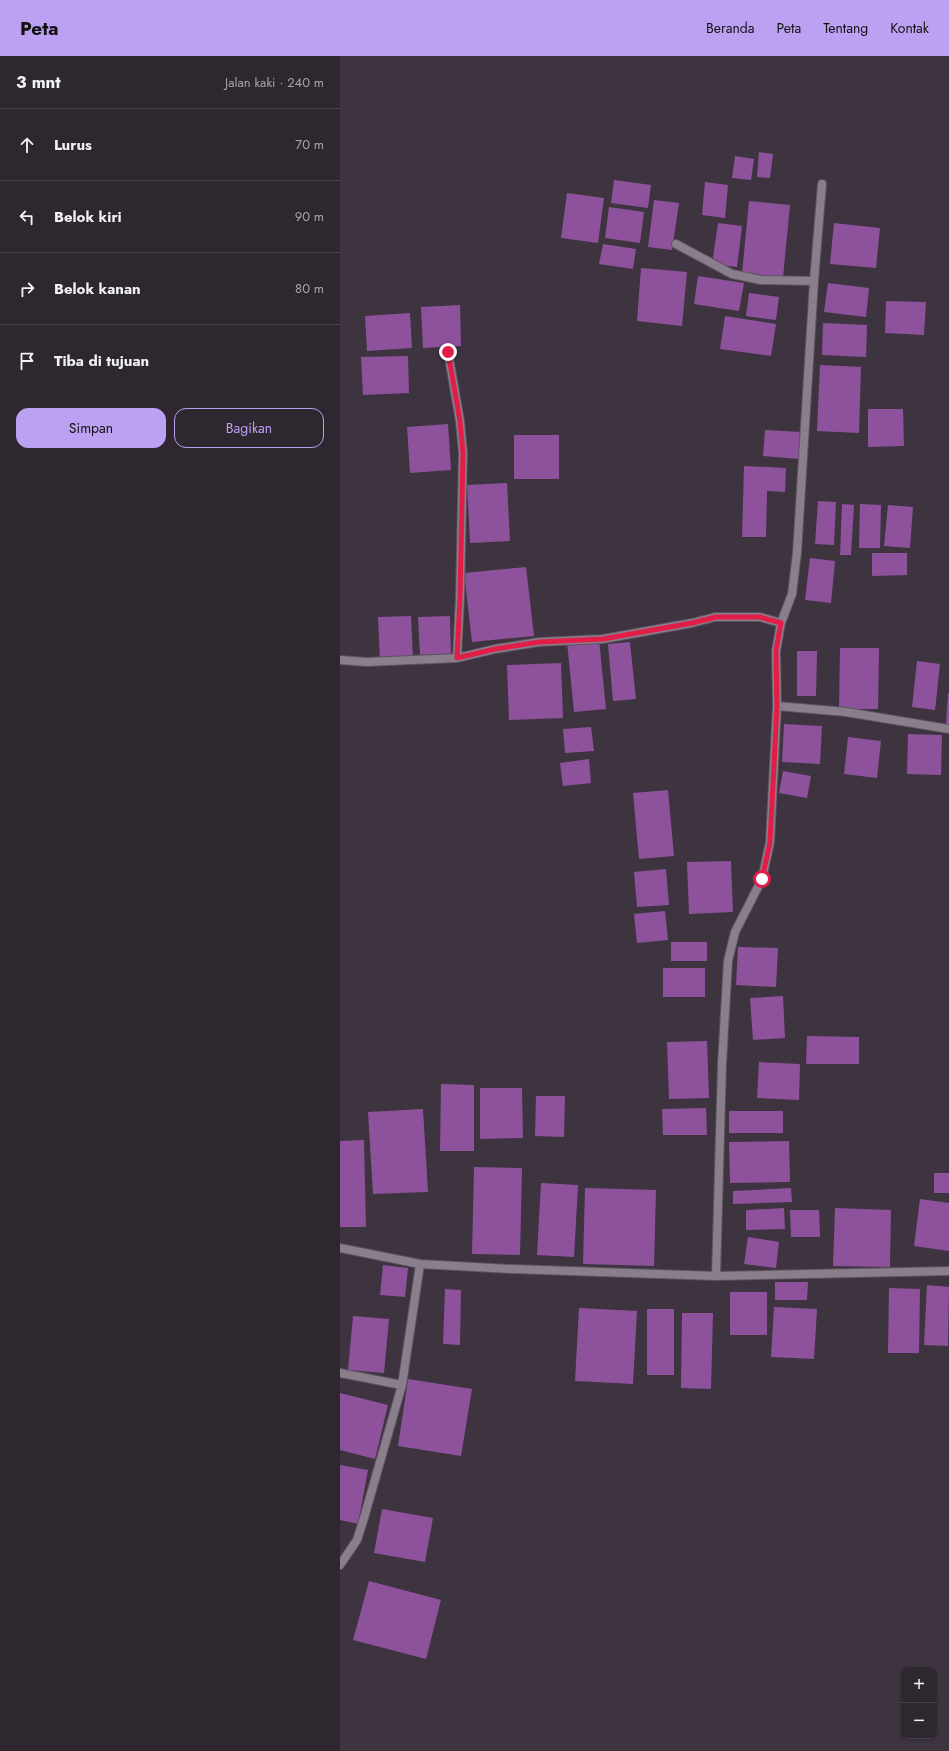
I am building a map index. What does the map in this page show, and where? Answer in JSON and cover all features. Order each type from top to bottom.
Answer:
[{"type":"street","points":[[716,1276],[722,1064],[728,961],[735,932],[762,879],[770,842],[777,706],[776,650],[781,623],[792,594],[797,553],[814,281],[822,184]]},
{"type":"street","points":[[676,244],[732,274],[761,280],[814,281]]},
{"type":"street","points":[[448,352],[460,421],[463,453],[460,597],[457,658]]},
{"type":"street","points":[[340,660],[367,662],[457,658],[495,649],[539,642],[603,639],[692,623],[716,617],[760,617],[781,623]]},
{"type":"street","points":[[777,706],[846,712],[949,729]]},
{"type":"street","points":[[340,1248],[420,1264],[512,1269],[716,1276],[949,1271]]},
{"type":"street","points":[[340,1565],[357,1540],[402,1385],[420,1264]]},
{"type":"street","points":[[340,1373],[402,1385]]},
{"type":"building","points":[[759,152],[773,154],[770,178],[757,177]]},
{"type":"building","points":[[735,156],[754,159],[751,180],[732,178]]},
{"type":"building","points":[[614,180],[651,185],[648,208],[611,203]]},
{"type":"building","points":[[705,182],[728,185],[725,218],[702,215]]},
{"type":"building","points":[[567,193],[604,198],[598,243],[561,238]]},
{"type":"building","points":[[654,200],[679,203],[672,250],[648,247]]},
{"type":"building","points":[[749,201],[790,205],[783,278],[742,274]]},
{"type":"building","points":[[609,207],[644,212],[640,243],[605,238]]},
{"type":"building","points":[[718,223],[742,226],[737,267],[712,264]]},
{"type":"building","points":[[834,223],[880,228],[876,268],[830,264]]},
{"type":"building","points":[[603,244],[636,249],[633,269],[599,264]]},
{"type":"building","points":[[641,268],[687,272],[682,326],[637,321]]},
{"type":"building","points":[[698,276],[744,283],[739,311],[694,304]]},
{"type":"building","points":[[828,283],[869,288],[866,317],[824,312]]},
{"type":"building","points":[[749,293],[779,297],[776,320],[746,316]]},
{"type":"building","points":[[886,301],[926,302],[924,335],[885,333]]},
{"type":"building","points":[[460,305],[461,346],[423,348],[421,307]]},
{"type":"building","points":[[410,313],[412,348],[367,351],[365,316]]},
{"type":"building","points":[[725,316],[776,324],[771,356],[720,349]]},
{"type":"building","points":[[823,323],[867,325],[866,357],[822,355]]},
{"type":"building","points":[[408,356],[409,393],[363,395],[361,357]]},
{"type":"building","points":[[820,365],[861,367],[859,433],[817,431]]},
{"type":"building","points":[[868,409],[903,409],[904,446],[868,447]]},
{"type":"building","points":[[448,424],[451,470],[410,473],[407,427]]},
{"type":"building","points":[[765,430],[801,432],[799,459],[763,456]]},
{"type":"building","points":[[514,435],[559,435],[559,479],[514,479]]},
{"type":"building","points":[[744,466],[786,468],[785,492],[767,491],[766,537],[742,537]]},
{"type":"building","points":[[507,483],[510,541],[470,543],[467,485]]},
{"type":"building","points":[[818,501],[836,502],[834,545],[815,544]]},
{"type":"building","points":[[842,504],[854,505],[851,555],[840,555]]},
{"type":"building","points":[[860,504],[881,505],[880,548],[859,548]]},
{"type":"building","points":[[888,505],[913,507],[910,548],[884,546]]},
{"type":"building","points":[[872,553],[907,553],[907,575],[872,576]]},
{"type":"building","points":[[810,558],[835,561],[831,603],[805,600]]},
{"type":"building","points":[[526,567],[534,636],[472,642],[464,573]]},
{"type":"building","points":[[411,616],[413,659],[380,660],[378,617]]},
{"type":"building","points":[[450,616],[451,654],[420,655],[418,617]]},
{"type":"building","points":[[599,639],[606,709],[574,712],[567,642]]},
{"type":"building","points":[[630,642],[636,699],[613,701],[608,644]]},
{"type":"building","points":[[840,648],[879,648],[878,709],[839,709]]},
{"type":"building","points":[[797,651],[817,651],[816,696],[797,696]]},
{"type":"building","points":[[917,661],[940,664],[935,710],[912,707]]},
{"type":"building","points":[[561,663],[563,718],[509,720],[507,665]]},
{"type":"building","points":[[948,693],[949,725],[946,725]]},
{"type":"building","points":[[784,724],[822,726],[820,764],[782,762]]},
{"type":"building","points":[[591,727],[594,751],[565,753],[563,729]]},
{"type":"building","points":[[908,734],[942,735],[941,775],[907,774]]},
{"type":"building","points":[[848,737],[881,741],[877,778],[844,774]]},
{"type":"building","points":[[589,759],[591,783],[563,786],[560,763]]},
{"type":"building","points":[[783,771],[811,776],[807,798],[779,793]]},
{"type":"building","points":[[668,790],[674,856],[639,859],[633,793]]},
{"type":"building","points":[[731,861],[733,912],[689,914],[687,862]]},
{"type":"building","points":[[666,869],[669,905],[637,907],[634,872]]},
{"type":"building","points":[[665,911],[668,940],[637,943],[634,914]]},
{"type":"building","points":[[671,942],[707,942],[707,961],[671,961]]},
{"type":"building","points":[[738,947],[778,948],[776,987],[736,985]]},
{"type":"building","points":[[663,968],[705,968],[705,997],[663,997]]},
{"type":"building","points":[[783,996],[785,1038],[753,1040],[750,998]]},
{"type":"building","points":[[807,1036],[859,1037],[859,1064],[806,1064]]},
{"type":"building","points":[[707,1041],[709,1098],[669,1099],[667,1042]]},
{"type":"building","points":[[759,1062],[800,1064],[799,1100],[757,1098]]},
{"type":"building","points":[[441,1084],[474,1085],[474,1151],[440,1151]]},
{"type":"building","points":[[480,1088],[522,1088],[523,1138],[480,1139]]},
{"type":"building","points":[[536,1096],[565,1096],[564,1137],[535,1136]]},
{"type":"building","points":[[706,1108],[707,1135],[663,1135],[662,1109]]},
{"type":"building","points":[[423,1109],[428,1192],[373,1194],[368,1112]]},
{"type":"building","points":[[729,1111],[783,1111],[783,1133],[729,1133]]},
{"type":"building","points":[[364,1140],[366,1227],[340,1227],[340,1141]]},
{"type":"building","points":[[789,1141],[790,1182],[730,1183],[729,1142]]},
{"type":"building","points":[[474,1167],[522,1168],[520,1255],[472,1254]]},
{"type":"building","points":[[934,1173],[949,1173],[949,1193],[934,1193]]},
{"type":"building","points":[[541,1183],[578,1185],[574,1257],[537,1255]]},
{"type":"building","points":[[585,1188],[656,1190],[654,1266],[583,1264]]},
{"type":"building","points":[[791,1188],[792,1202],[733,1204],[733,1191]]},
{"type":"building","points":[[920,1199],[949,1203],[949,1251],[914,1246]]},
{"type":"building","points":[[784,1208],[785,1229],[746,1230],[746,1210]]},
{"type":"building","points":[[835,1208],[891,1210],[890,1267],[833,1266]]},
{"type":"building","points":[[790,1210],[819,1210],[820,1237],[791,1237]]},
{"type":"building","points":[[748,1237],[779,1242],[776,1268],[744,1264]]},
{"type":"building","points":[[383,1265],[408,1268],[405,1297],[380,1295]]},
{"type":"building","points":[[775,1282],[808,1282],[807,1300],[775,1300]]},
{"type":"building","points":[[927,1285],[949,1287],[948,1346],[924,1345]]},
{"type":"building","points":[[889,1288],[920,1289],[919,1353],[888,1353]]},
{"type":"building","points":[[445,1289],[461,1290],[460,1345],[443,1344]]},
{"type":"building","points":[[730,1292],[767,1292],[767,1335],[730,1335]]},
{"type":"building","points":[[774,1307],[817,1309],[814,1359],[771,1357]]},
{"type":"building","points":[[579,1308],[637,1311],[633,1384],[575,1381]]},
{"type":"building","points":[[647,1309],[674,1309],[674,1375],[647,1375]]},
{"type":"building","points":[[682,1313],[713,1313],[711,1389],[681,1388]]},
{"type":"building","points":[[353,1316],[389,1319],[384,1373],[348,1370]]},
{"type":"building","points":[[408,1379],[472,1389],[461,1456],[398,1446]]},
{"type":"building","points":[[340,1393],[388,1405],[375,1459],[340,1450]]},
{"type":"building","points":[[340,1465],[368,1470],[358,1524],[340,1520]]},
{"type":"building","points":[[382,1509],[433,1518],[425,1562],[374,1553]]},
{"type":"building","points":[[369,1581],[441,1600],[426,1659],[353,1640]]},
{"type":"route","points":[[448,352],[460,421],[463,453],[460,597],[457,658],[495,649],[539,642],[603,639],[692,623],[716,617],[760,617],[781,623],[776,650],[777,706],[770,842],[762,879]]}]
